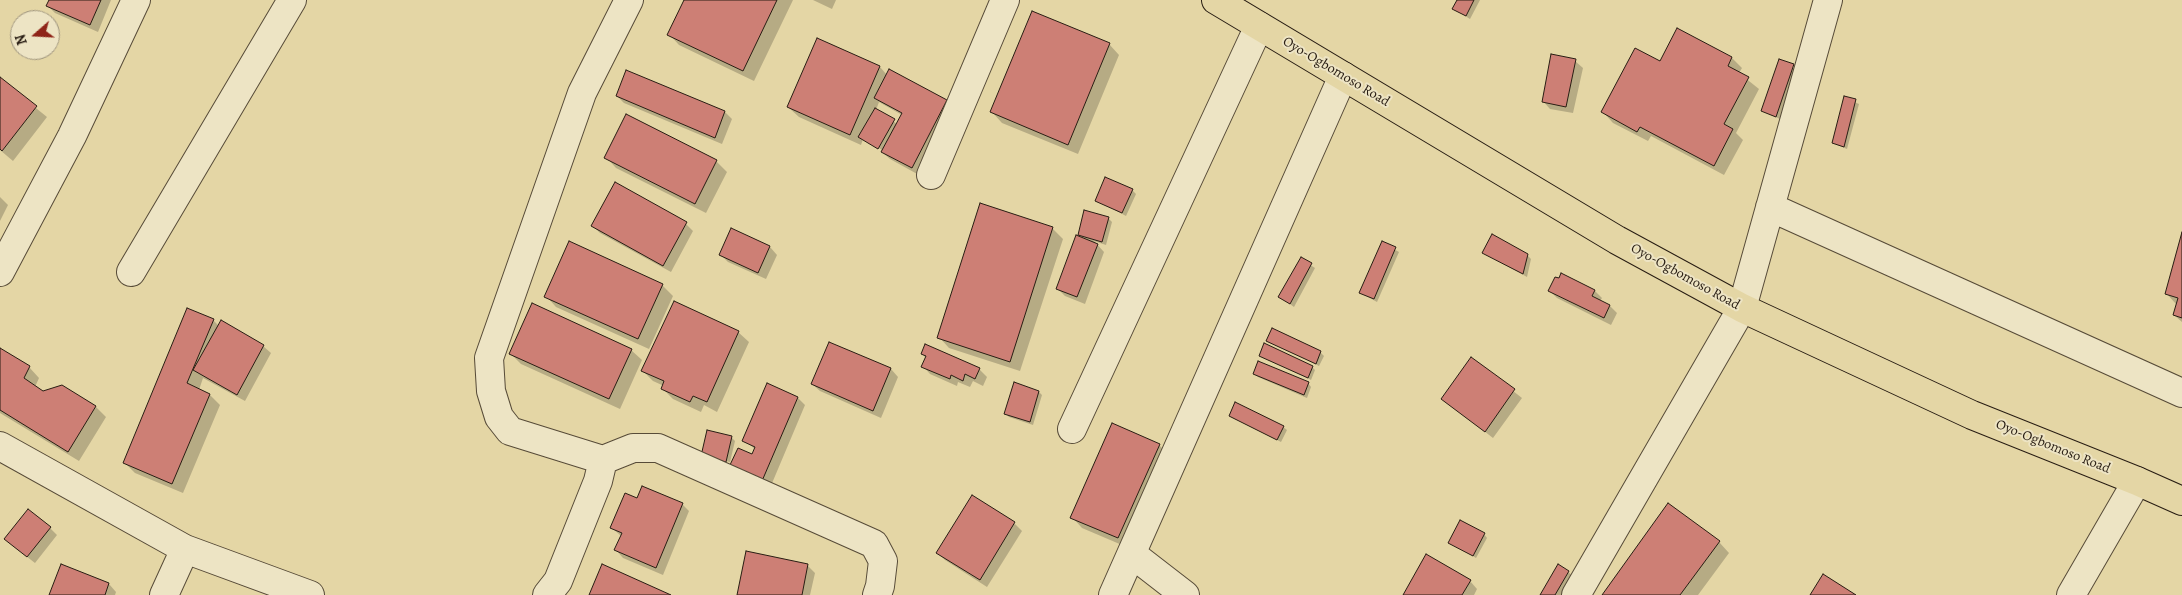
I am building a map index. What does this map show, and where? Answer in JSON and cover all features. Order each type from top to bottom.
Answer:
[{"type":"highway","name":"Oyo-Ogbomoso Road","points":[[1216,0],[1617,240],[1742,308],[1972,415],[2136,480],[2182,501]]},
{"type":"street","points":[[0,272],[72,136],[136,0]]},
{"type":"street","points":[[131,272],[292,0]]},
{"type":"street","points":[[629,0],[582,93],[489,358],[491,391],[498,417],[510,431],[603,460],[633,448],[658,448],[874,544],[883,561],[880,586],[876,595]]},
{"type":"street","points":[[931,175],[1005,0]]},
{"type":"street","points":[[1576,595],[1742,308],[1828,0]]},
{"type":"street","points":[[1072,429],[1259,26]]},
{"type":"street","points":[[1113,595],[1343,76]]},
{"type":"street","points":[[1770,207],[2182,394]]},
{"type":"street","points":[[0,446],[185,549],[310,595]]},
{"type":"street","points":[[547,595],[561,572],[598,481],[603,460]]},
{"type":"street","points":[[2071,595],[2136,480]]},
{"type":"street","points":[[164,595],[185,549]]},
{"type":"street","points":[[1132,554],[1185,595]]},
{"type":"building","points":[[49,0],[101,0],[90,25],[60,12],[60,10],[46,6]]},
{"type":"building","points":[[684,0],[777,0],[743,71],[667,35]]},
{"type":"building","points":[[1457,0],[1474,0],[1466,16],[1452,9]]},
{"type":"building","points":[[1032,11],[1110,43],[1068,145],[990,112]]},
{"type":"building","points":[[1677,28],[1732,57],[1728,66],[1749,77],[1724,124],[1733,129],[1714,166],[1640,127],[1637,132],[1601,112],[1635,48],[1660,61]]},
{"type":"building","points":[[817,38],[880,66],[850,135],[787,107]]},
{"type":"building","points":[[1551,54],[1576,59],[1566,107],[1542,102]]},
{"type":"building","points":[[1779,59],[1794,64],[1776,117],[1761,111]]},
{"type":"building","points":[[889,69],[947,100],[912,168],[881,152],[902,113],[874,98]]},
{"type":"building","points":[[626,70],[725,111],[715,138],[616,96]]},
{"type":"building","points":[[0,77],[37,106],[2,151],[0,149]]},
{"type":"building","points":[[1844,96],[1856,99],[1844,147],[1832,143]]},
{"type":"building","points":[[875,108],[895,119],[878,149],[858,137]]},
{"type":"building","points":[[626,114],[717,160],[695,204],[604,158]]},
{"type":"building","points":[[1105,177],[1133,189],[1122,213],[1095,201]]},
{"type":"building","points":[[615,182],[687,222],[663,266],[591,226]]},
{"type":"building","points":[[980,203],[1053,227],[1010,362],[937,338]]},
{"type":"building","points":[[1084,210],[1109,217],[1102,242],[1078,235]]},
{"type":"building","points":[[731,228],[770,246],[758,273],[719,255]]},
{"type":"building","points":[[2182,232],[2182,318],[2173,315],[2178,298],[2165,294]]},
{"type":"building","points":[[1492,234],[1528,254],[1523,274],[1482,253]]},
{"type":"building","points":[[1076,235],[1098,244],[1077,297],[1056,289]]},
{"type":"building","points":[[569,241],[663,284],[638,339],[544,297]]},
{"type":"building","points":[[1382,241],[1396,247],[1374,299],[1359,293]]},
{"type":"building","points":[[1301,257],[1312,263],[1290,304],[1278,297]]},
{"type":"building","points":[[1561,273],[1595,290],[1592,296],[1610,305],[1604,318],[1548,291],[1555,277],[1559,278]]},
{"type":"building","points":[[674,301],[739,331],[707,402],[693,396],[690,402],[661,389],[664,381],[641,371]]},
{"type":"building","points":[[532,303],[632,349],[609,399],[509,354]]},
{"type":"building","points":[[187,308],[214,319],[187,383],[210,394],[172,484],[123,463]]},
{"type":"building","points":[[221,320],[264,345],[237,395],[193,370]]},
{"type":"building","points":[[1272,328],[1321,351],[1316,364],[1266,341]]},
{"type":"building","points":[[829,342],[891,368],[873,411],[811,384]]},
{"type":"building","points":[[1264,343],[1313,366],[1308,378],[1259,356]]},
{"type":"building","points":[[925,344],[980,368],[975,379],[965,374],[963,381],[951,375],[950,379],[921,367],[926,356],[921,354]]},
{"type":"building","points":[[0,348],[30,366],[24,378],[43,391],[62,385],[96,406],[68,452],[0,410]]},
{"type":"building","points":[[1471,357],[1515,389],[1485,432],[1441,399]]},
{"type":"building","points":[[1258,361],[1309,382],[1304,395],[1253,374]]},
{"type":"building","points":[[1014,382],[1039,391],[1030,422],[1004,414]]},
{"type":"building","points":[[767,383],[798,397],[762,481],[729,467],[738,448],[752,454],[755,447],[742,441]]},
{"type":"building","points":[[1235,402],[1284,426],[1277,440],[1229,416]]},
{"type":"building","points":[[1112,423],[1160,444],[1118,538],[1070,518]]},
{"type":"building","points":[[707,430],[732,436],[726,462],[701,456]]},
{"type":"building","points":[[642,486],[683,503],[656,568],[614,550],[622,533],[610,528],[625,493],[637,498]]},
{"type":"building","points":[[972,495],[1015,522],[980,580],[936,553]]},
{"type":"building","points":[[1668,503],[1720,541],[1680,595],[1602,595]]},
{"type":"building","points":[[28,509],[51,527],[27,557],[4,539]]},
{"type":"building","points":[[1460,520],[1485,533],[1473,556],[1448,543]]},
{"type":"building","points":[[746,551],[808,564],[802,595],[737,595]]},
{"type":"building","points":[[1426,554],[1471,580],[1462,595],[1403,595]]},
{"type":"building","points":[[61,564],[109,583],[105,595],[49,595]]},
{"type":"building","points":[[602,564],[671,595],[589,595]]},
{"type":"building","points":[[1558,564],[1569,571],[1555,595],[1540,595]]},
{"type":"building","points":[[1823,574],[1856,595],[1810,595]]}]
